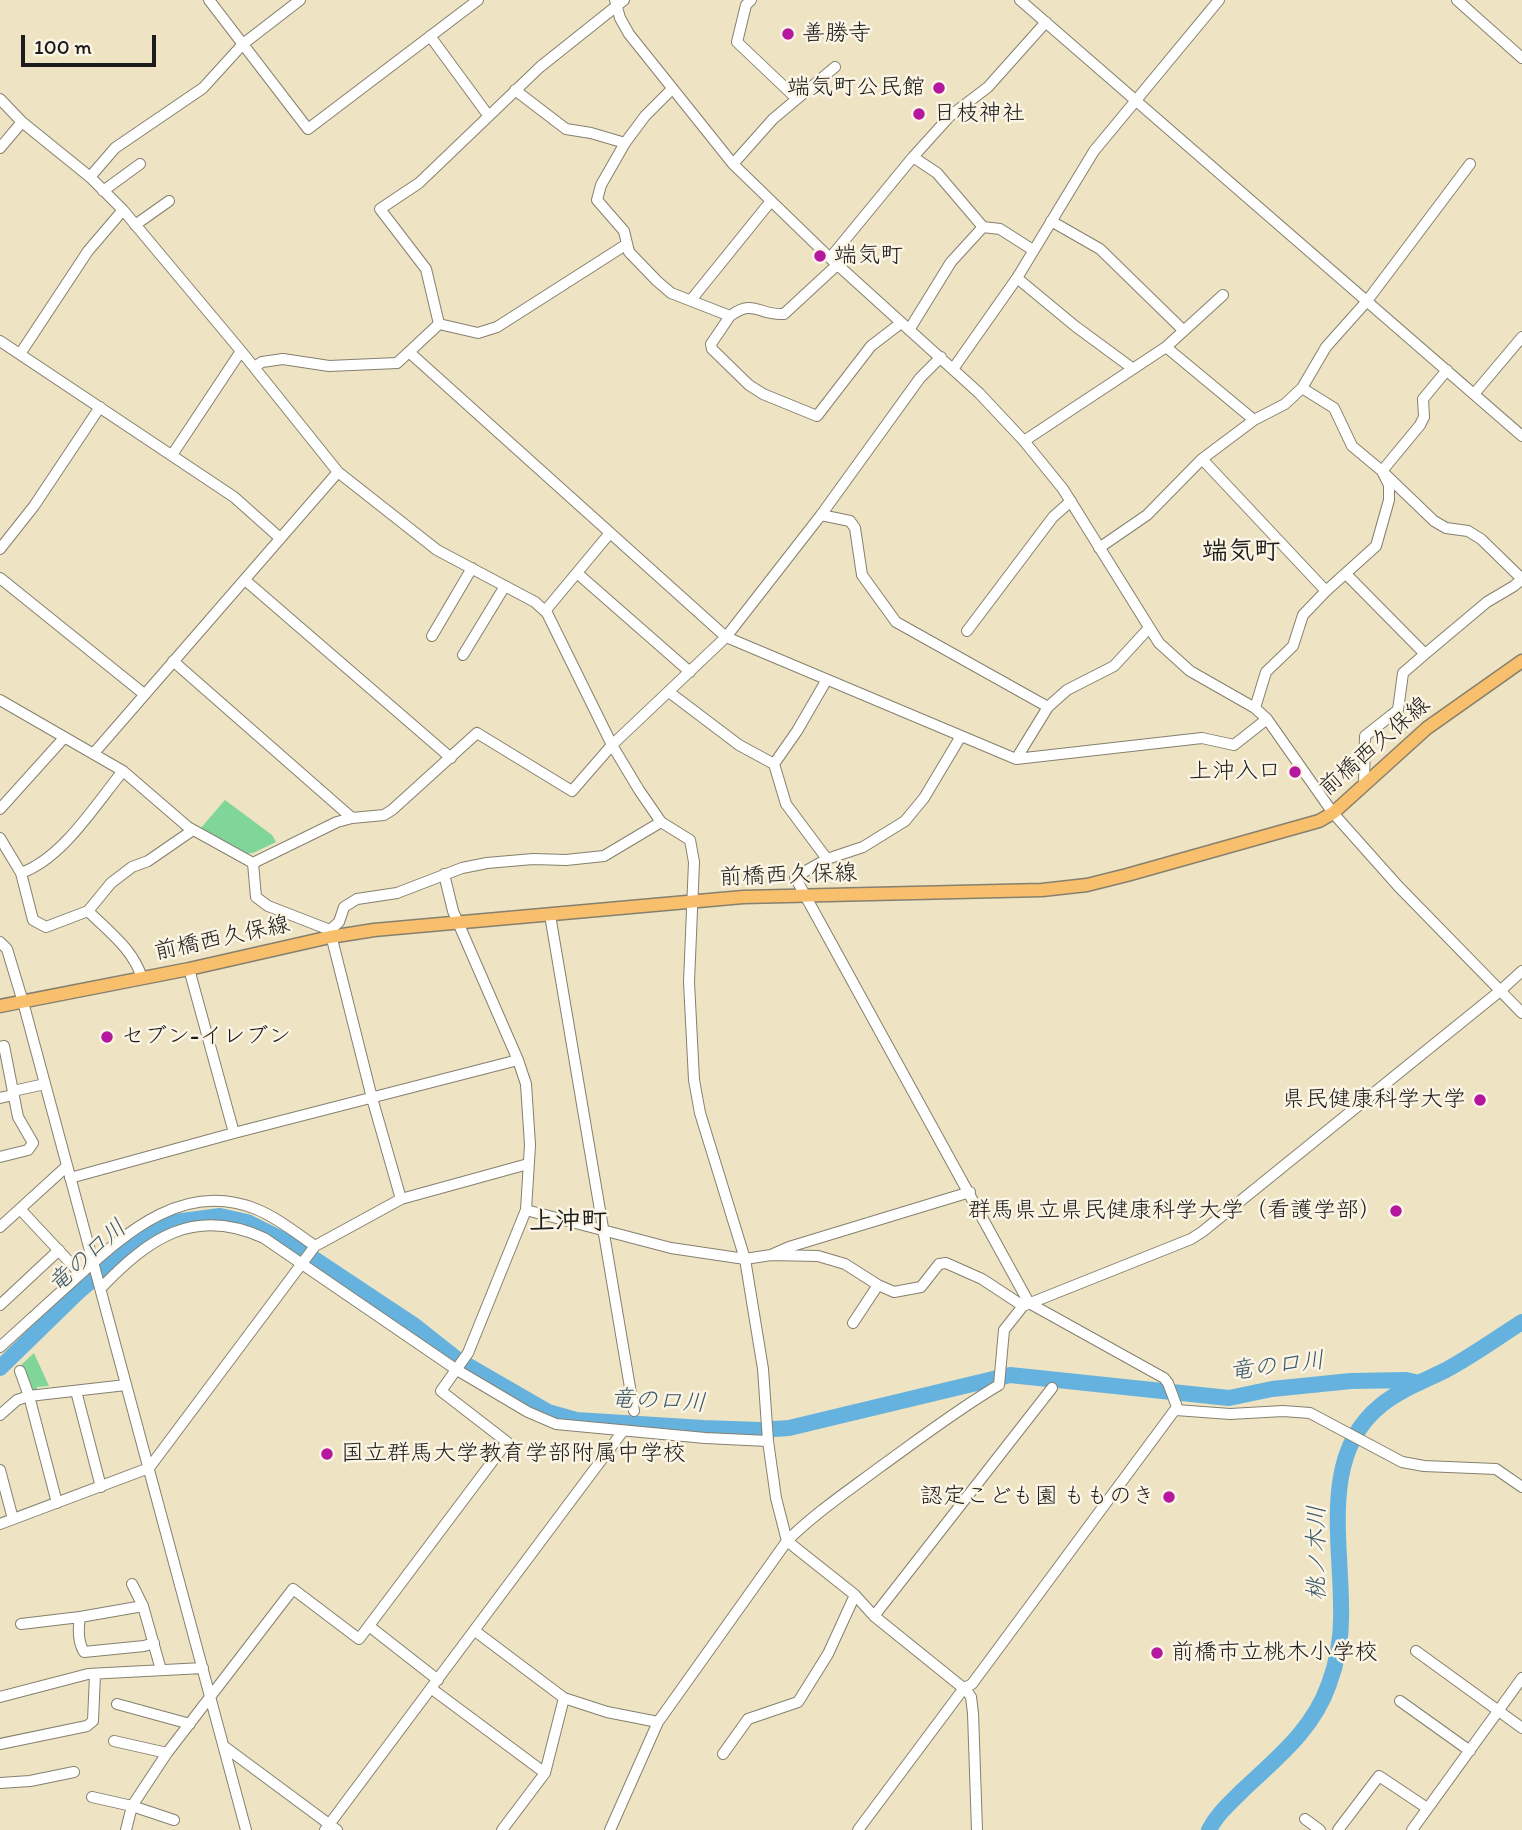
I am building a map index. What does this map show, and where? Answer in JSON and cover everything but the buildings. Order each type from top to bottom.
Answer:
[{"type":"main road","name":"前橋西久保線","points":[[0,1006],[189,969],[330,934],[743,897],[1042,890],[1087,884],[1294,829],[1333,813],[1427,728],[1522,660]]},
{"type":"street","points":[[209,0],[308,129],[477,0]]},
{"type":"street","points":[[90,177],[115,148],[203,88],[243,44],[300,0]]},
{"type":"street","points":[[751,0],[746,5],[737,42],[796,98]]},
{"type":"street","points":[[1020,0],[1522,436]]},
{"type":"street","points":[[953,369],[1017,278],[1094,151],[1219,0]]},
{"type":"street","points":[[1457,0],[1522,58]]},
{"type":"street","points":[[439,324],[426,269],[380,209],[419,183],[515,90],[619,2],[629,34],[733,164],[833,262],[953,369],[1024,441],[1071,501],[1159,643],[1189,671],[1255,708],[1267,719],[1333,813],[1377,864],[1522,1013]]},
{"type":"street","points":[[983,227],[951,262],[905,326],[872,346],[817,416],[756,390],[712,349],[711,344],[730,316],[741,308],[748,307],[773,315],[784,314],[833,262],[913,157],[950,116],[988,87],[1046,22]]},
{"type":"street","points":[[430,36],[488,115]]},
{"type":"street","points":[[733,164],[773,119],[835,67]]},
{"type":"street","points":[[671,89],[645,116],[625,143],[601,185],[597,200],[624,231],[629,252],[657,281],[671,293],[730,316]]},
{"type":"street","points":[[515,90],[566,129],[592,133],[625,143]]},
{"type":"street","points":[[0,99],[22,122],[90,177],[123,210],[338,472],[437,550],[535,602],[545,611],[612,746],[661,822],[690,840],[694,862],[689,982],[694,1080],[700,1113],[745,1259],[763,1369],[768,1441],[776,1498],[787,1541],[855,1595],[874,1616],[964,1688],[971,1697],[977,1830]]},
{"type":"street","points":[[0,148],[22,122]]},
{"type":"street","points":[[913,157],[937,173],[983,227],[1000,229],[1033,250]]},
{"type":"street","points":[[103,191],[140,164]]},
{"type":"street","points":[[1099,548],[1147,515],[1202,459],[1254,420],[1284,404],[1302,388],[1326,347],[1367,301],[1471,164]]},
{"type":"street","points":[[135,225],[169,201]]},
{"type":"street","points":[[691,300],[771,201]]},
{"type":"street","points":[[20,354],[88,251],[123,210]]},
{"type":"street","points":[[1051,221],[1100,248],[1183,330]]},
{"type":"street","points":[[439,324],[478,333],[497,327],[627,244]]},
{"type":"street","points":[[1017,278],[1132,368]]},
{"type":"street","points":[[1024,441],[1167,347],[1223,295]]},
{"type":"street","points":[[254,367],[262,362],[283,359],[330,366],[397,363],[439,324]]},
{"type":"street","points":[[1474,394],[1522,337]]},
{"type":"street","points":[[0,341],[234,497],[280,538]]},
{"type":"street","points":[[1167,347],[1254,420]]},
{"type":"street","points":[[172,456],[241,351]]},
{"type":"street","points":[[409,352],[726,636],[826,681],[1016,759],[1202,738],[1234,745],[1267,719]]},
{"type":"street","points":[[253,863],[337,822],[384,814],[477,733],[572,791],[612,746],[726,636],[821,515],[920,378],[941,358]]},
{"type":"street","points":[[1382,471],[1420,425],[1424,417],[1423,399],[1447,370]]},
{"type":"street","points":[[1302,388],[1334,408],[1352,446],[1434,522],[1446,528],[1468,531],[1522,579],[1487,602],[1403,673],[1398,710],[1365,736],[1364,785]]},
{"type":"street","points":[[0,549],[34,506],[100,407]]},
{"type":"street","points":[[1202,459],[1326,590]]},
{"type":"street","points":[[1255,708],[1266,671],[1293,646],[1303,615],[1326,590],[1376,546],[1389,500],[1390,485],[1382,471]]},
{"type":"street","points":[[94,753],[338,472]]},
{"type":"street","points":[[967,631],[1053,517],[1071,501]]},
{"type":"street","points":[[821,515],[850,521],[855,528],[862,575],[895,622],[1048,707]]},
{"type":"street","points":[[545,611],[610,533]]},
{"type":"street","points":[[432,636],[472,568]]},
{"type":"street","points":[[577,573],[690,672]]},
{"type":"street","points":[[1346,574],[1424,654]]},
{"type":"street","points":[[0,578],[144,694]]},
{"type":"street","points":[[245,580],[451,758]]},
{"type":"street","points":[[463,655],[505,586]]},
{"type":"street","points":[[1016,759],[1048,707],[1067,690],[1114,666],[1149,628]]},
{"type":"street","points":[[173,661],[352,818]]},
{"type":"street","points":[[774,764],[826,681]]},
{"type":"street","points":[[669,692],[739,745],[774,764],[786,804],[827,859]]},
{"type":"street","points":[[0,700],[122,771],[193,830],[253,863]]},
{"type":"street","points":[[961,736],[925,798],[905,821],[863,847],[827,859],[795,877],[970,1192],[1026,1304]]},
{"type":"street","points":[[0,809],[64,738]]},
{"type":"street","points":[[21,873],[30,870],[66,842],[122,771]]},
{"type":"street","points":[[330,934],[339,922],[344,907],[357,899],[397,893],[462,868],[488,863],[604,856],[661,822]]},
{"type":"street","points":[[0,838],[21,873],[33,920],[46,928],[88,911],[111,883],[193,830]]},
{"type":"street","points":[[253,863],[256,897],[268,906],[330,934],[401,1199]]},
{"type":"street","points":[[126,1830],[132,1806],[167,1753],[293,1589],[359,1639],[507,1442],[440,1391],[468,1353],[526,1210],[530,1144],[526,1084],[458,924],[444,874]]},
{"type":"street","points":[[88,911],[127,948],[137,962],[142,978]]},
{"type":"street","points":[[550,915],[634,1411]]},
{"type":"street","points":[[0,942],[8,949],[23,1002],[246,1830]]},
{"type":"street","points":[[189,969],[234,1133]]},
{"type":"street","points":[[610,1830],[658,1722],[787,1541],[806,1522],[1000,1383],[1004,1329],[1026,1304],[1191,1239],[1202,1232],[1522,971]]},
{"type":"street","points":[[0,1047],[4,1046],[18,1117],[33,1143],[28,1150],[0,1157]]},
{"type":"street","points":[[71,1178],[518,1060]]},
{"type":"street","points":[[0,1098],[44,1084]]},
{"type":"street","points":[[0,1524],[149,1468],[314,1247],[401,1199],[528,1164]]},
{"type":"street","points":[[0,1227],[66,1166]]},
{"type":"street","points":[[771,1255],[789,1247],[970,1192]]},
{"type":"street","points":[[0,1346],[139,1225],[162,1212],[190,1203],[223,1202],[255,1208],[283,1223],[314,1247]]},
{"type":"street","points":[[20,1209],[76,1269],[78,1277]]},
{"type":"street","points":[[526,1210],[671,1248],[745,1259],[771,1255],[818,1256],[845,1264],[894,1292],[921,1287],[939,1265],[946,1263],[982,1279],[1151,1371],[1168,1383],[1176,1407]]},
{"type":"street","points":[[100,1286],[137,1253],[177,1230],[205,1225],[236,1227],[264,1238],[457,1368],[528,1412],[556,1424],[768,1441]]},
{"type":"street","points":[[0,1306],[59,1250]]},
{"type":"street","points":[[853,1324],[878,1285]]},
{"type":"street","points":[[20,1371],[57,1503]]},
{"type":"street","points":[[0,1415],[18,1400],[29,1396],[126,1385]]},
{"type":"street","points":[[874,1616],[1052,1388]]},
{"type":"street","points":[[76,1391],[101,1487]]},
{"type":"street","points":[[1176,1407],[1230,1414],[1299,1412],[1318,1416],[1402,1462],[1424,1466],[1496,1469],[1522,1487]]},
{"type":"street","points":[[858,1830],[964,1688],[972,1684],[1176,1407]]},
{"type":"street","points":[[224,1747],[330,1828],[623,1431]]},
{"type":"street","points":[[0,1470],[13,1519]]},
{"type":"street","points":[[132,1584],[143,1606],[161,1670]]},
{"type":"street","points":[[723,1754],[748,1719],[797,1702],[828,1654],[855,1595]]},
{"type":"street","points":[[21,1624],[143,1606]]},
{"type":"street","points":[[80,1617],[80,1645],[84,1652],[154,1643]]},
{"type":"street","points":[[369,1626],[435,1684],[545,1773]]},
{"type":"street","points":[[475,1630],[564,1698],[607,1712],[658,1722]]},
{"type":"street","points":[[1416,1651],[1522,1728]]},
{"type":"street","points":[[0,1697],[95,1674],[202,1668]]},
{"type":"street","points":[[0,1744],[87,1727],[93,1721],[95,1674]]},
{"type":"street","points":[[1412,1830],[1522,1678]]},
{"type":"street","points":[[502,1830],[545,1773],[564,1698]]},
{"type":"street","points":[[1400,1701],[1469,1751]]},
{"type":"street","points":[[117,1703],[190,1724]]},
{"type":"street","points":[[114,1741],[167,1753]]},
{"type":"street","points":[[0,1783],[30,1781],[74,1772]]},
{"type":"street","points":[[1338,1830],[1379,1776],[1427,1808]]},
{"type":"street","points":[[92,1797],[132,1806],[174,1821]]},
{"type":"street","points":[[1305,1819],[1320,1830]]},
{"type":"green space","points":[[225,800],[272,835],[276,842],[253,853],[243,854],[200,829]]},
{"type":"green space","points":[[34,1353],[49,1386],[37,1387],[37,1391],[32,1391],[21,1365]]},
{"type":"waterway","name":"竜の口川","points":[[0,1368],[77,1293],[137,1241],[167,1223],[220,1216],[247,1222],[293,1245],[415,1326],[458,1360],[548,1412],[576,1420],[703,1428],[789,1428],[1010,1375],[1229,1398],[1272,1389],[1351,1381],[1406,1380],[1419,1383]]},
{"type":"waterway","name":"桃ノ木川","points":[[1209,1830],[1224,1809],[1281,1755],[1304,1729],[1329,1684],[1337,1656],[1341,1626],[1338,1499],[1349,1448],[1361,1426],[1395,1395],[1456,1365],[1522,1322]]},
{"type":"place","name":"善勝寺","points":[[788,34]]},
{"type":"place","name":"端気町公民館","points":[[939,88]]},
{"type":"place","name":"日枝神社","points":[[919,114]]},
{"type":"place","name":"端気町","points":[[820,256]]},
{"type":"place","name":"上沖入口","points":[[1295,772]]},
{"type":"place","name":"セブン-イレブン","points":[[107,1037]]},
{"type":"place","name":"県民健康科学大学","points":[[1480,1100]]},
{"type":"place","name":"群馬県立県民健康科学大学（看護学部）","points":[[1396,1211]]},
{"type":"place","name":"国立群馬大学教育学部附属中学校","points":[[327,1454]]},
{"type":"place","name":"認定こども園 もものき","points":[[1169,1497]]},
{"type":"place","name":"前橋市立桃木小学校","points":[[1157,1653]]},
{"type":"district","name":"端気町","points":[[1241,552]]},
{"type":"district","name":"上沖町","points":[[568,1222]]}]
